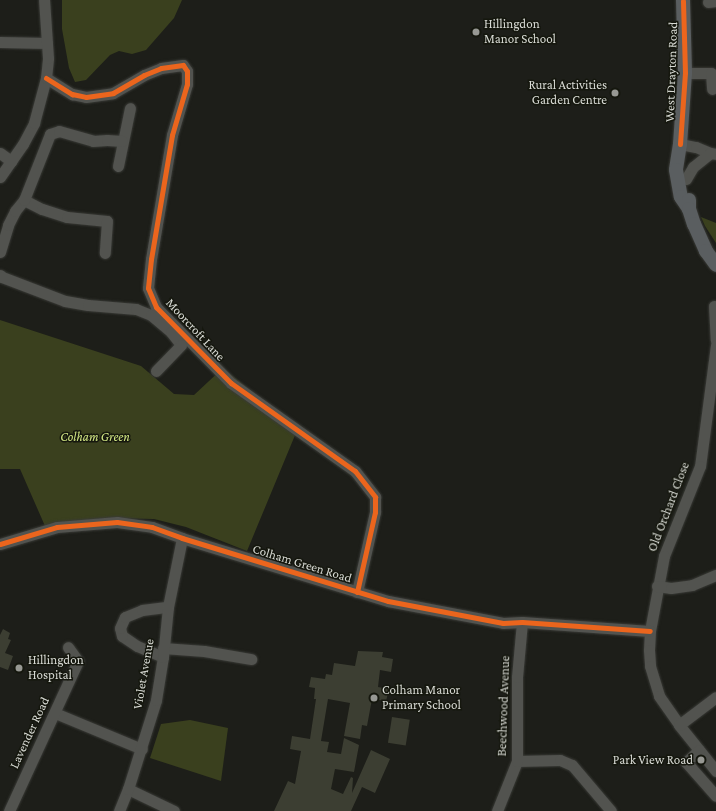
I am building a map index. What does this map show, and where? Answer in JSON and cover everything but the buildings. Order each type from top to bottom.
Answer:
[{"type":"main road","name":"West Drayton Road","points":[[683,0],[685,74],[680,144],[676,170],[681,196],[689,209],[702,243],[716,265]]},
{"type":"main road","name":"West Drayton Road","points":[[680,144],[689,209]]},
{"type":"street","points":[[0,177],[34,123],[46,78],[47,43],[44,0]]},
{"type":"street","points":[[0,42],[47,43]]},
{"type":"street","name":"Moorcroft Lane","points":[[46,78],[72,94],[86,97],[113,93],[144,75],[161,68],[183,65],[188,71],[187,84],[172,135],[151,259],[148,288],[156,307],[231,383],[355,471],[375,497],[374,512],[357,592]]},
{"type":"street","points":[[685,74],[711,73],[712,89]]},
{"type":"street","points":[[118,166],[130,108]]},
{"type":"street","points":[[0,252],[4,223],[24,200],[50,134],[59,131],[93,141],[122,141]]},
{"type":"street","points":[[680,144],[702,148],[713,154]]},
{"type":"street","points":[[0,153],[11,161]]},
{"type":"street","points":[[686,179],[697,162],[713,154]]},
{"type":"street","points":[[24,200],[42,209],[67,217],[107,221],[105,253]]},
{"type":"street","points":[[0,275],[65,301],[88,306],[136,309],[151,315],[171,332],[181,345],[156,371]]},
{"type":"street","points":[[714,306],[716,340]]},
{"type":"street","name":"Old Orchard Close","points":[[650,630],[657,586],[664,556],[700,466],[716,345]]},
{"type":"street","name":"Colham Green Road","points":[[0,544],[57,528],[117,522],[152,527],[182,538],[388,601],[503,623],[522,622],[650,630]]},
{"type":"street","name":"Violet Avenue","points":[[119,811],[142,749],[156,700],[168,607],[182,538]]},
{"type":"street","points":[[657,586],[671,588],[692,585],[716,575]]},
{"type":"street","points":[[168,607],[142,610],[124,618],[120,628],[122,636],[137,646],[163,652],[204,651],[251,659]]},
{"type":"street","name":"Beechwood Avenue","points":[[497,811],[517,761],[517,677],[522,622]]},
{"type":"street","points":[[650,630],[650,666],[659,696],[699,750],[716,770]]},
{"type":"street","name":"Lavender Road","points":[[9,811],[78,661],[68,646]]},
{"type":"street","points":[[680,725],[716,697]]},
{"type":"street","points":[[55,713],[142,749]]},
{"type":"street","points":[[699,750],[686,762],[716,796]]},
{"type":"street","points":[[517,761],[560,760],[572,765],[611,811]]},
{"type":"street","points":[[128,789],[174,811]]},
{"type":"green space","points":[[62,0],[182,0],[174,18],[146,50],[132,54],[119,51],[110,55],[86,80],[75,82],[69,68],[62,29]]},
{"type":"green space","points":[[701,217],[716,223],[716,243],[705,226]]},
{"type":"green space","name":"Colham Green","points":[[0,320],[141,366],[174,394],[194,395],[223,368],[298,428],[247,551],[186,527],[154,519],[103,518],[45,526],[20,469],[0,469]]},
{"type":"green space","points":[[190,720],[228,728],[221,781],[150,758],[161,724]]},
{"type":"cycle path","points":[[680,144],[685,73],[683,1]]},
{"type":"cycle path","points":[[46,78],[72,94],[86,97],[113,93],[144,75],[161,68],[183,65],[187,71],[187,84],[172,135],[151,259],[148,288],[156,307],[231,383],[355,471],[375,497],[375,512],[357,592]]},
{"type":"cycle path","points":[[0,544],[57,527],[117,522],[152,527],[182,538],[388,601],[503,623],[522,622],[650,631]]},
{"type":"place","name":"Hillingdon Manor School","points":[[476,32]]},
{"type":"place","name":"Rural Activities Garden Centre","points":[[615,93]]},
{"type":"place","name":"Hillingdon Hospital","points":[[19,668]]},
{"type":"place","name":"Colham Manor Primary School","points":[[374,698]]},
{"type":"place","name":"Park View Road","points":[[701,760]]}]
